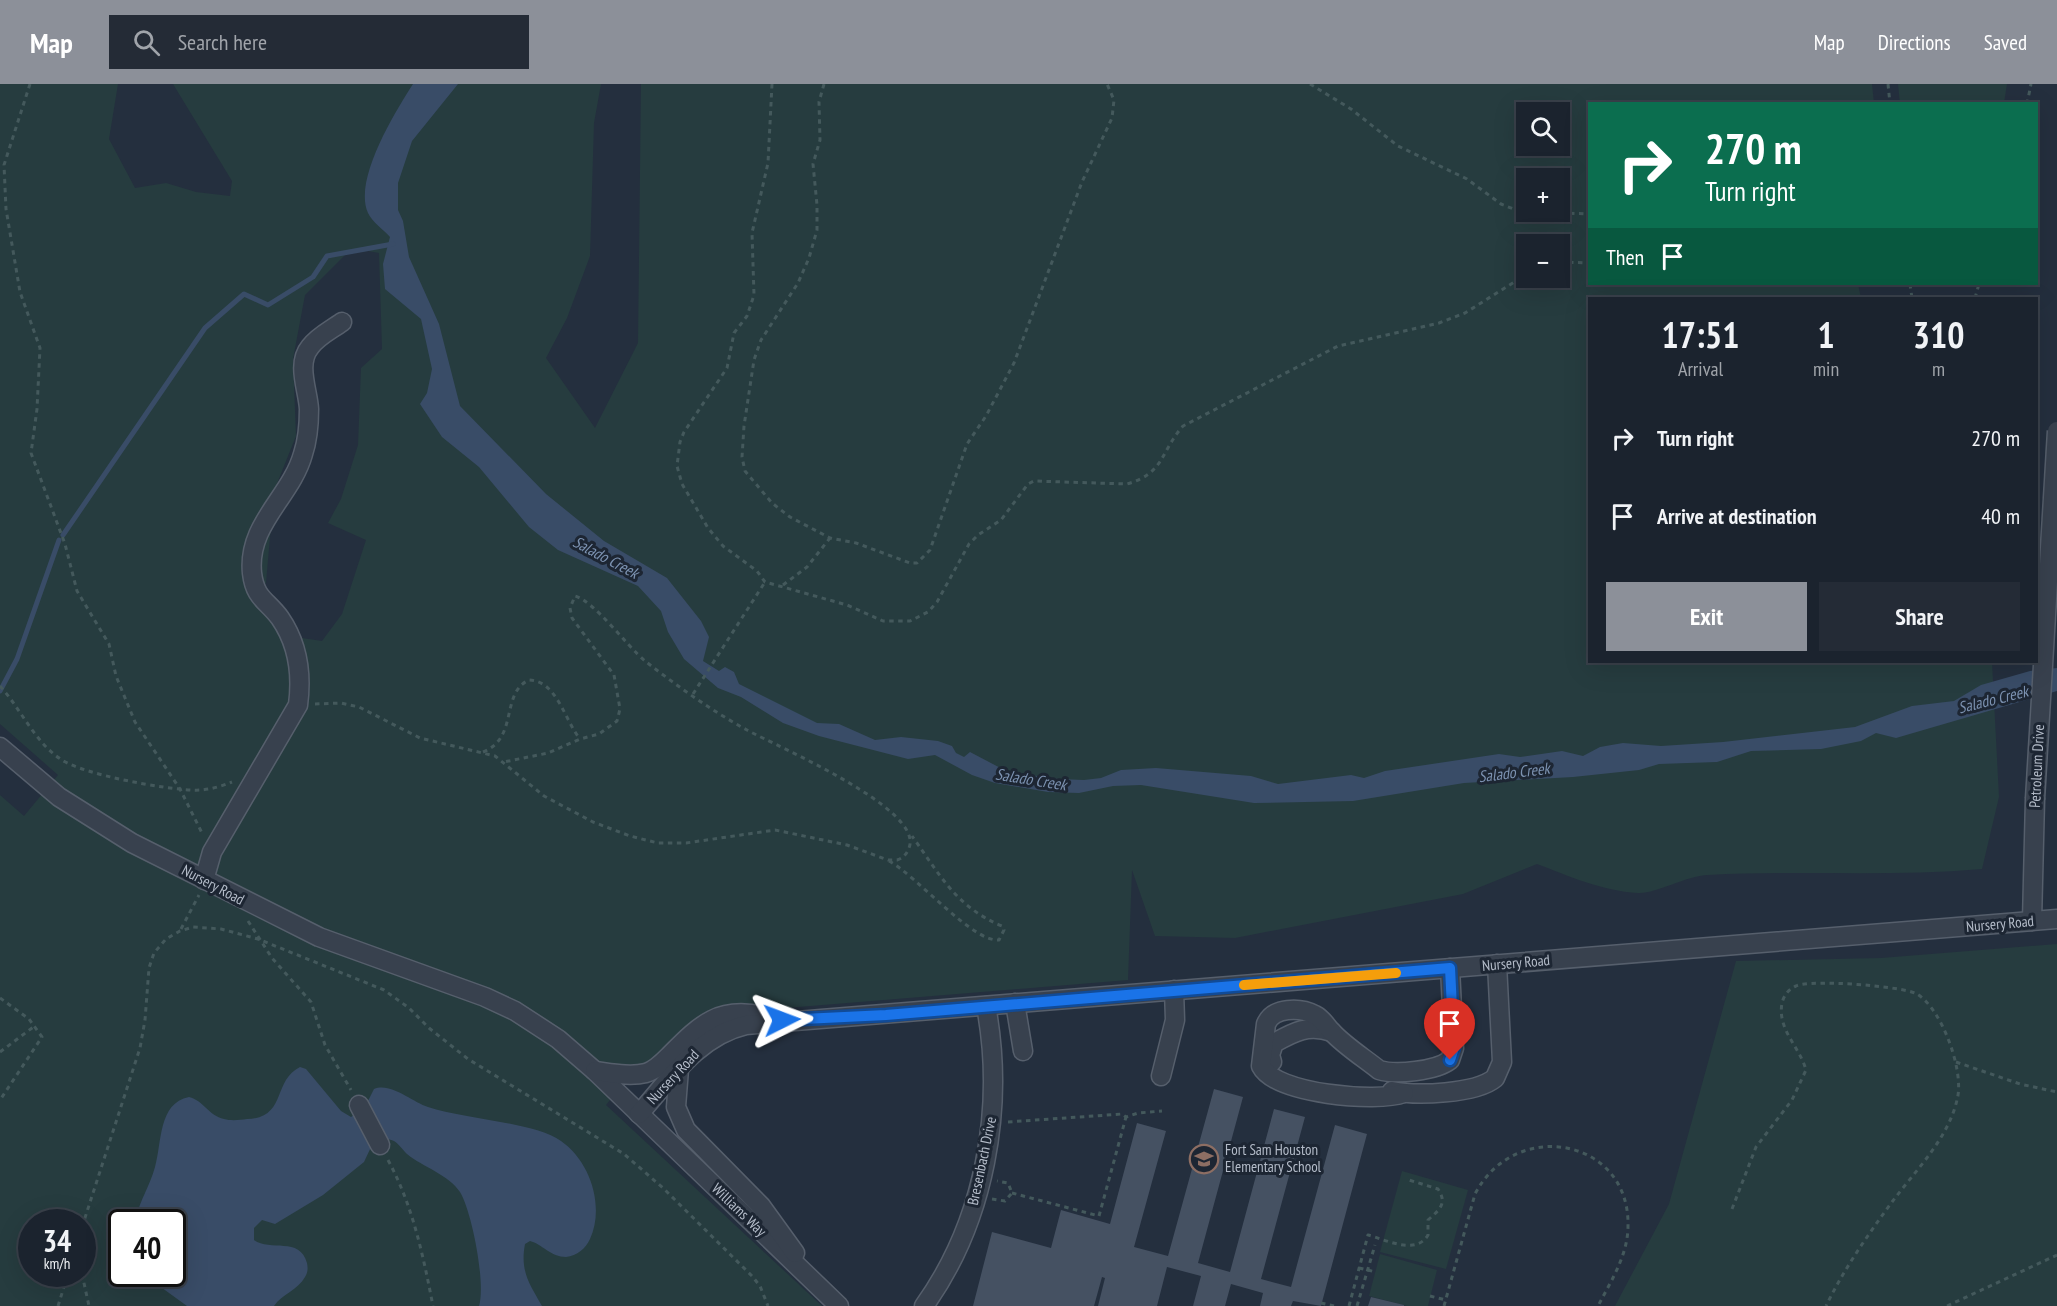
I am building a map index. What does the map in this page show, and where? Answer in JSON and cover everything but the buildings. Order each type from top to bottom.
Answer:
[{"type":"street","points":[[204,880],[212,852],[298,705],[301,686],[298,660],[289,635],[279,617],[260,598],[254,587],[252,560],[266,516],[303,456],[309,429],[304,374],[308,349],[318,338],[342,322]]},
{"type":"street","name":"Petroleum Drive","points":[[2032,921],[2035,800],[2057,431]]},
{"type":"street","name":"Nursery Road","points":[[0,747],[59,797],[132,843],[234,896],[319,937],[485,996],[515,1011],[558,1039],[639,1114],[697,1049],[716,1035],[746,1025],[782,1020],[886,1015],[2057,919]]},
{"type":"street","points":[[1450,968],[1454,1048],[1453,1055],[1445,1064],[1387,1072],[1379,1070],[1332,1032],[1317,1016],[1310,1013],[1281,1011],[1273,1014],[1266,1024],[1261,1060],[1263,1071],[1272,1079],[1310,1090],[1377,1099],[1404,1094],[1473,1089],[1495,1078],[1502,1062],[1497,964]]},
{"type":"street","points":[[1161,1076],[1175,1020],[1174,990]]},
{"type":"street","points":[[1015,1003],[1023,1050]]},
{"type":"street","name":"Bresenbach Drive","points":[[924,1306],[945,1272],[974,1206],[988,1146],[993,1083],[991,1032],[986,1006]]},
{"type":"street","points":[[595,1071],[627,1074],[651,1071],[701,1026],[728,1012],[753,1013],[782,1020]]},
{"type":"street","points":[[1332,1032],[1311,1028],[1299,1030],[1274,1043],[1271,1060],[1284,1072],[1314,1081],[1404,1094]]},
{"type":"street","points":[[679,1069],[676,1107],[686,1130],[761,1206],[789,1244],[809,1278]]},
{"type":"street","points":[[359,1105],[380,1145]]},
{"type":"street","name":"Williams Way","points":[[639,1114],[839,1306]]},
{"type":"path","points":[[30,84],[4,165],[6,209],[20,292],[40,348],[37,409],[31,453],[65,544],[76,591],[109,644],[116,676],[139,730],[180,789],[212,852]]},
{"type":"path","points":[[772,84],[768,163],[752,232],[754,295],[747,316],[734,333],[727,368],[684,432],[680,442],[677,466],[682,484],[708,528],[723,546],[757,571],[765,582],[783,585],[808,595],[847,605],[883,621],[902,623],[918,618],[937,602],[969,544],[1001,520],[1028,484],[1034,481],[1127,484],[1142,479],[1156,469],[1183,426],[1338,346],[1439,323],[1466,313],[1516,281]]},
{"type":"path","points":[[824,84],[819,102],[820,140],[813,164],[818,205],[817,230],[798,283],[766,331],[754,360],[742,457],[745,471],[772,503],[790,517],[830,538],[856,543],[910,563],[917,562],[930,550],[963,454],[1014,363],[1082,182],[1112,118],[1114,100],[1107,84]]},
{"type":"path","points":[[1310,84],[1351,109],[1398,146],[1467,179],[1501,204],[1516,210]]},
{"type":"path","points":[[1888,84],[1890,102]]},
{"type":"path","points":[[2027,102],[2031,84]]},
{"type":"path","points":[[1570,213],[1588,214]]},
{"type":"path","points":[[1570,262],[1588,263]]},
{"type":"path","points":[[783,585],[807,567],[830,538]]},
{"type":"path","points":[[693,694],[765,582]]},
{"type":"path","points":[[298,705],[341,703],[358,707],[420,738],[482,752],[504,762],[544,796],[593,822],[630,836],[658,843],[686,843],[775,830],[848,845],[888,860],[904,869],[973,930],[993,940],[999,940],[1004,930],[1002,926],[970,910],[947,885],[905,824],[847,781],[723,717],[645,660],[589,603],[575,596],[570,608],[572,618],[610,666],[618,686],[620,709],[617,721],[599,734],[580,739],[548,753],[504,762]]},
{"type":"path","points":[[482,752],[490,749],[504,734],[517,688],[529,680],[545,684],[552,690],[569,725],[580,739]]},
{"type":"path","points":[[0,686],[32,729],[61,760],[74,766],[124,779],[180,789],[205,790],[234,781]]},
{"type":"path","points":[[888,860],[903,858],[909,851],[911,835]]},
{"type":"path","points":[[180,931],[198,897],[204,880]]},
{"type":"path","points":[[234,896],[258,939],[311,1002],[325,1045],[359,1105]]},
{"type":"path","points":[[88,1209],[140,1048],[145,1020],[149,968],[154,953],[166,939],[180,931],[193,927],[221,929],[258,939],[384,990],[409,1008],[429,1028],[468,1059],[624,1154],[663,1188],[752,1276],[760,1286],[768,1306]]},
{"type":"path","points":[[1732,1209],[1755,1147],[1792,1100],[1803,1078],[1804,1063],[1788,1037],[1782,1013],[1784,998],[1795,986],[1825,982],[1914,992],[1931,1007],[1956,1062],[1958,1097],[1947,1126],[1844,1270],[1826,1306]]},
{"type":"path","points":[[0,998],[36,1026],[42,1037],[0,1100]]},
{"type":"path","points":[[0,1052],[36,1026]]},
{"type":"path","points":[[1956,1062],[2020,1084],[2057,1092]]},
{"type":"path","points":[[1006,1122],[1122,1114],[1126,1117],[1138,1113],[1162,1111]]},
{"type":"path","points":[[1012,1193],[1099,1216],[1126,1117]]},
{"type":"path","points":[[380,1145],[405,1191],[415,1224],[433,1306]]},
{"type":"path","points":[[1444,1306],[1475,1194],[1481,1182],[1491,1170],[1513,1154],[1532,1147],[1561,1146],[1587,1155],[1610,1174],[1618,1186],[1628,1213],[1623,1253],[1598,1306]]},
{"type":"path","points":[[995,1180],[1008,1183],[1012,1193]]},
{"type":"path","points":[[1349,1306],[1368,1234],[1409,1246],[1426,1239],[1428,1220],[1439,1212],[1443,1199],[1434,1186],[1409,1180]]},
{"type":"path","points":[[990,1198],[1005,1201],[1012,1193]]},
{"type":"path","points":[[1357,1306],[1375,1245]]},
{"type":"path","points":[[1947,1306],[2057,1254]]},
{"type":"path","points":[[1359,1268],[1376,1272]]},
{"type":"path","points":[[58,1306],[64,1287]]},
{"type":"path","points":[[85,1287],[89,1306]]},
{"type":"path","points":[[1430,1296],[1446,1300]]},
{"type":"path","points":[[1322,1303],[1334,1306]]},
{"type":"green space","points":[[0,84],[118,84],[109,139],[135,188],[166,183],[196,192],[230,196],[232,181],[173,84],[601,84],[594,123],[590,256],[567,318],[546,358],[595,428],[638,343],[641,84],[1872,84],[1874,102],[1588,102],[1588,285],[1858,285],[1861,297],[1588,297],[1588,663],[1992,663],[1999,797],[1982,869],[1913,873],[1708,875],[1638,893],[1599,886],[1537,864],[1463,894],[1235,938],[1155,936],[1132,870],[1128,980],[786,1008],[744,1006],[648,1062],[638,1065],[606,1105],[822,1306],[0,1306],[0,795],[24,816],[58,775],[0,724]],"holes":[[[368,251],[379,253],[382,349],[361,368],[358,445],[341,499],[328,523],[366,540],[342,614],[322,641],[282,635],[246,589],[266,583],[274,491],[296,436],[293,359],[305,295],[346,254]]]},
{"type":"green space","points":[[1898,84],[2007,84],[2004,102],[1900,102]]},
{"type":"green space","points":[[2057,944],[2057,1306],[1615,1306],[1669,1204],[1736,961],[1881,958]]},
{"type":"green space","points":[[1402,1171],[1468,1190],[1446,1269],[1380,1252]]},
{"type":"green space","points":[[1380,1254],[1437,1270],[1428,1306],[1407,1306],[1369,1296]]},
{"type":"water","name":"Salado Creek","points":[[413,84],[458,84],[412,141],[398,183],[398,210],[403,221],[409,257],[439,324],[460,406],[546,494],[604,541],[667,578],[701,621],[709,637],[703,661],[719,671],[725,667],[734,672],[739,684],[817,723],[839,724],[875,740],[901,737],[938,741],[952,746],[956,753],[964,757],[970,752],[1008,772],[1059,779],[1084,780],[1101,778],[1121,770],[1156,768],[1251,776],[1278,784],[1351,775],[1364,778],[1385,771],[1499,754],[1520,757],[1562,751],[1583,756],[1600,747],[1623,743],[1661,746],[1723,742],[1855,727],[1912,706],[1954,701],[1981,685],[2030,671],[2057,668],[2057,691],[1896,738],[1876,733],[1861,741],[1821,749],[1751,751],[1717,762],[1659,764],[1639,770],[1573,777],[1464,783],[1353,801],[1254,803],[1141,785],[1113,786],[1079,793],[1048,792],[995,783],[972,775],[935,755],[908,759],[819,736],[783,723],[741,697],[718,688],[684,659],[668,632],[661,611],[638,586],[558,550],[529,527],[479,467],[442,437],[420,404],[427,393],[432,369],[421,319],[385,289],[383,264],[390,237],[368,213],[365,199],[366,183],[378,147]]},
{"type":"water","points":[[300,1067],[306,1069],[341,1111],[351,1117],[365,1107],[374,1089],[387,1088],[428,1107],[534,1129],[561,1141],[571,1150],[580,1160],[592,1185],[596,1213],[594,1226],[586,1245],[581,1251],[570,1256],[556,1255],[530,1241],[525,1244],[525,1269],[542,1306],[479,1306],[481,1282],[477,1248],[469,1215],[460,1192],[443,1176],[413,1159],[394,1141],[388,1139],[372,1145],[364,1162],[323,1195],[275,1224],[262,1220],[254,1228],[254,1240],[298,1250],[307,1263],[307,1272],[302,1281],[274,1306],[187,1306],[161,1287],[186,1287],[186,1209],[139,1209],[155,1167],[166,1115],[179,1101],[189,1097],[198,1101],[214,1115],[224,1119],[260,1117],[274,1106],[291,1073]]},
{"type":"waterway","points":[[63,535],[205,328],[244,294],[268,305],[313,277],[327,256],[393,244]]},
{"type":"waterway","points":[[0,691],[17,659],[59,540]]},
{"type":"slow traffic","points":[[1244,985],[1396,973]]},
{"type":"place","name":"Fort Sam Houston Elementary School","points":[[1204,1159]]},
{"type":"route","points":[[782,1020],[886,1015],[1450,968],[1454,1048],[1450,1060]]}]
